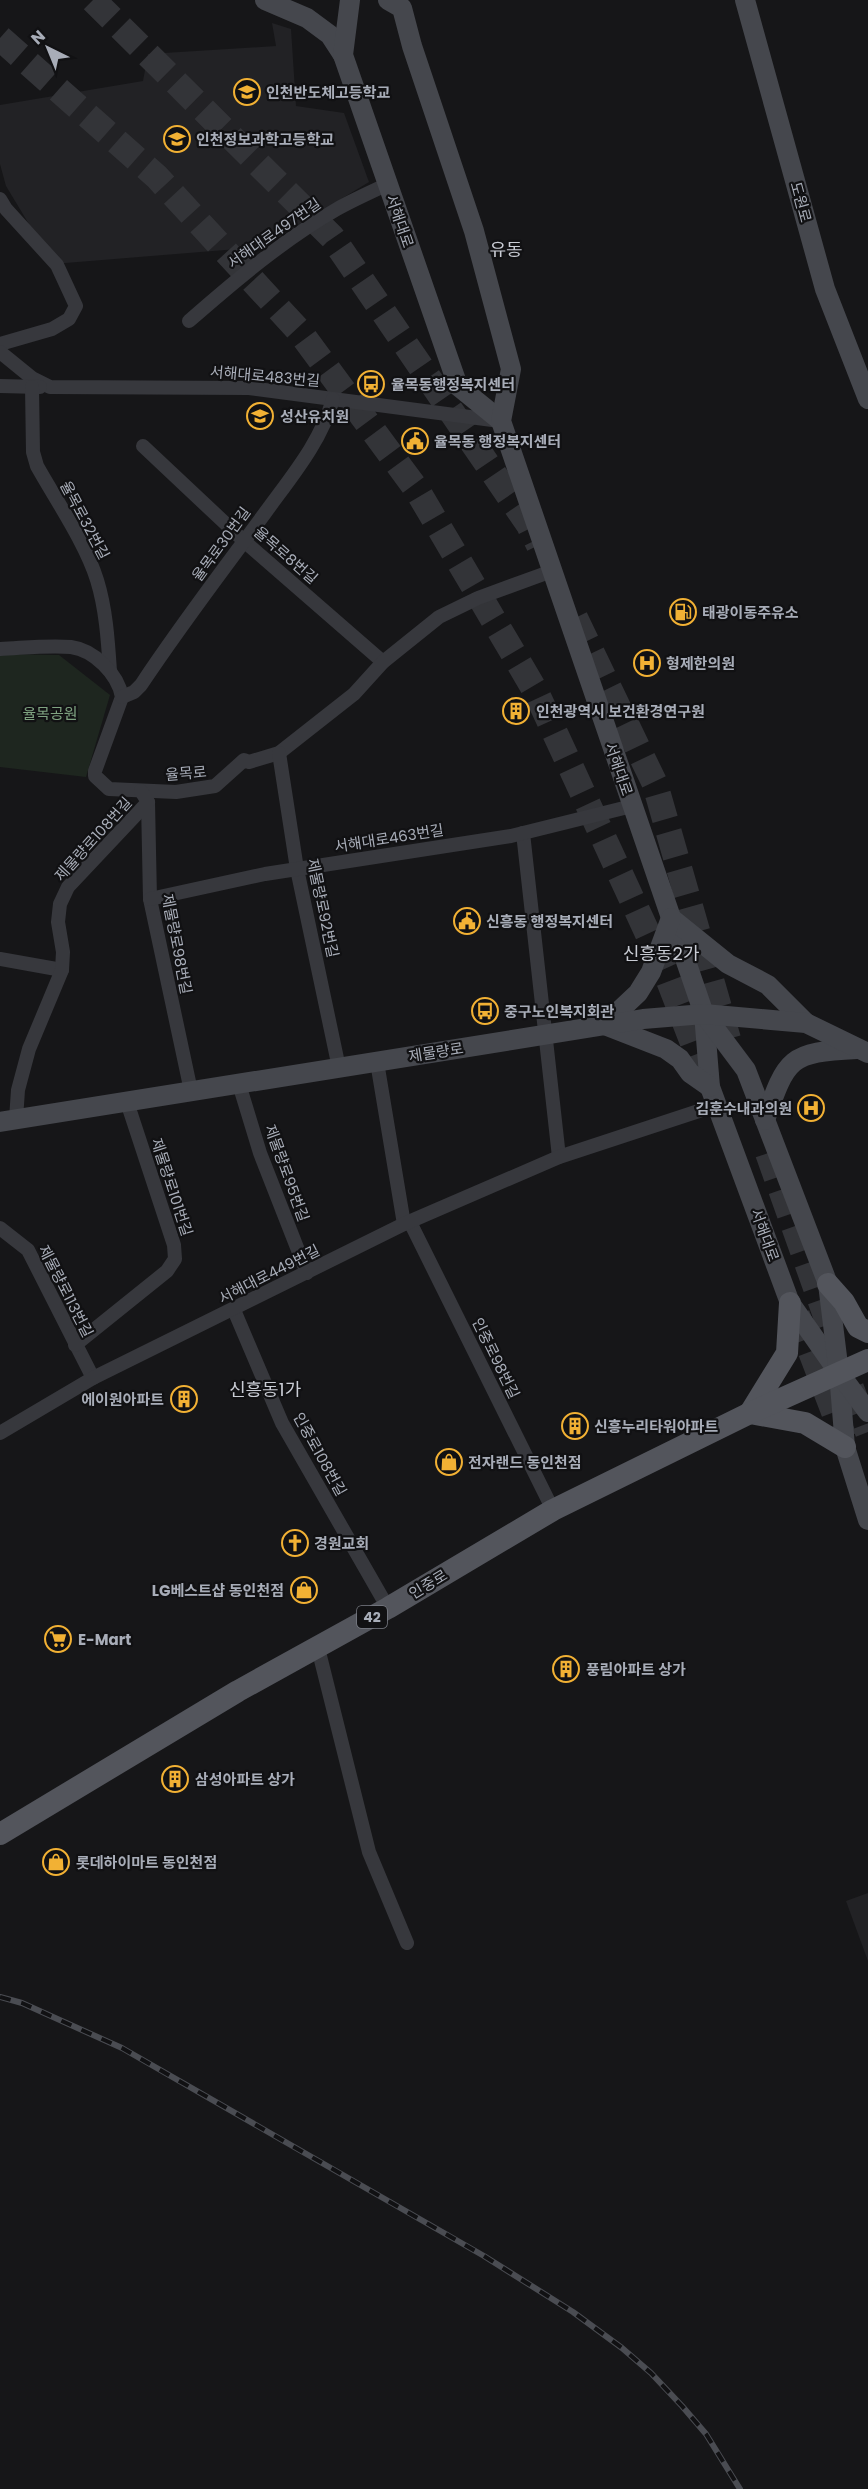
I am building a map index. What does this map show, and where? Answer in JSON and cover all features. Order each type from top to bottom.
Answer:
[{"type":"main road","points":[[265,0],[307,18],[330,35],[343,55]]},
{"type":"main road","name":"서해대로","points":[[350,0],[343,55],[458,386],[501,421]]},
{"type":"main road","name":"서해대로","points":[[388,0],[402,8],[412,46],[474,231],[511,369],[501,421],[704,1014],[713,1096],[790,1303],[868,1412]]},
{"type":"main road","points":[[412,46],[407,17],[415,0]]},
{"type":"main road","name":"도원로","points":[[745,0],[825,289],[868,399]]},
{"type":"main road","points":[[713,1096],[690,1073],[680,1059],[666,1049],[604,1025],[638,993],[651,972],[671,918],[728,964],[768,985],[806,1023]]},
{"type":"main road","name":"서해대로","points":[[704,1014],[746,1070],[828,1284],[845,1448],[868,1520]]},
{"type":"main road","name":"제물량로","points":[[8,1120],[604,1025],[704,1014],[806,1023],[864,1051]]},
{"type":"main road","points":[[765,1120],[780,1078],[789,1065],[804,1056],[831,1050],[864,1051]]},
{"type":"main road","points":[[828,1284],[844,1302],[858,1327],[868,1332]]},
{"type":"main road","points":[[790,1303],[787,1353],[750,1413],[805,1423],[845,1448]]},
{"type":"main road","name":"인중로","points":[[0,1833],[238,1691],[388,1608],[553,1510],[750,1413],[868,1360]]},
{"type":"street","name":"서해대로497번길","points":[[189,321],[230,285],[301,232],[338,208],[388,184]]},
{"type":"street","points":[[0,199],[6,209],[57,265],[76,306],[69,319],[52,329],[0,344]]},
{"type":"street","points":[[0,352],[32,378],[50,387]]},
{"type":"street","name":"서해대로483번길","points":[[0,386],[249,388],[501,421]]},
{"type":"street","name":"율목로32번길","points":[[32,387],[33,452],[37,466],[90,560],[98,582],[105,617],[110,671]]},
{"type":"street","name":"율목로30번길","points":[[122,697],[135,692],[141,685],[178,629],[316,440],[328,416],[333,399]]},
{"type":"street","name":"율목로8번길","points":[[143,446],[244,541],[383,662]]},
{"type":"street","name":"율목로","points":[[122,697],[95,776],[109,789],[145,796],[215,786],[244,760],[249,762],[279,753],[354,694],[383,662],[439,617],[455,608],[552,571]]},
{"type":"street","points":[[0,649],[73,647],[94,657],[110,671],[120,687],[122,697]]},
{"type":"street","name":"제물량로92번길","points":[[279,753],[297,869],[339,1068]]},
{"type":"street","name":"제물량로98번길","points":[[145,796],[150,899],[191,1091]]},
{"type":"street","name":"제물량로108번길","points":[[8,1120],[29,1049],[62,970],[63,952],[58,922],[60,904],[68,887],[145,796]]},
{"type":"street","name":"서해대로463번길","points":[[150,899],[297,869],[523,833],[632,806]]},
{"type":"street","points":[[523,833],[559,1157]]},
{"type":"street","points":[[0,959],[62,970]]},
{"type":"street","name":"인중로98번길","points":[[377,1062],[407,1223],[553,1510]]},
{"type":"street","name":"제물량로95번길","points":[[239,1084],[260,1153],[307,1272]]},
{"type":"street","name":"서해대로449번길","points":[[0,1433],[93,1378],[407,1223],[559,1157],[713,1096]]},
{"type":"street","name":"제물량로101번길","points":[[75,1345],[167,1271],[175,1259],[174,1245],[127,1102]]},
{"type":"street","name":"제물량로113번길","points":[[0,1228],[28,1250],[93,1378]]},
{"type":"street","name":"인중로108번길","points":[[234,1310],[282,1423],[388,1608]]},
{"type":"street","points":[[318,1648],[369,1852],[407,1943]]},
{"type":"shaded area","name":"인천정보과학고등학교","points":[[272,23],[291,29],[296,106],[344,113],[369,182],[262,247],[53,264],[6,186],[0,164],[0,105],[143,81],[148,54],[276,46]]},
{"type":"shaded area","points":[[868,1893],[868,1961],[846,1901]]},
{"type":"green space","name":"율목공원","points":[[0,654],[59,655],[110,695],[86,777],[0,767]]},
{"type":"tunnel","points":[[93,0],[332,237],[529,525],[539,545]]},
{"type":"tunnel","points":[[0,38],[157,177],[300,332],[417,490],[536,692],[666,973],[710,1087]]},
{"type":"tunnel","points":[[575,618],[655,784],[728,1039]]},
{"type":"tunnel","points":[[768,1153],[831,1330]]},
{"type":"tunnel","points":[[797,1315],[844,1438]]},
{"type":"tunnel","points":[[851,1388],[868,1432]]},
{"type":"railway","points":[[0,1997],[22,2003],[122,2048],[484,2256],[573,2312],[622,2348],[651,2373],[706,2434],[740,2489]]},
{"type":"place","name":"인천반도체고등학교","points":[[247,92]]},
{"type":"place","name":"인천정보과학고등학교","points":[[177,139]]},
{"type":"place","name":"율목동행정복지센터","points":[[371,384]]},
{"type":"place","name":"성산유치원","points":[[260,416]]},
{"type":"place","name":"율목동 행정복지센터","points":[[415,441]]},
{"type":"place","name":"태광이동주유소","points":[[683,612]]},
{"type":"place","name":"형제한의원","points":[[647,663]]},
{"type":"place","name":"인천광역시 보건환경연구원","points":[[516,711]]},
{"type":"place","name":"신흥동 행정복지센터","points":[[467,921]]},
{"type":"place","name":"중구노인복지회관","points":[[485,1011]]},
{"type":"place","name":"김훈수내과의원","points":[[811,1108]]},
{"type":"place","name":"에이원아파트","points":[[184,1399]]},
{"type":"place","name":"신흥누리타워아파트","points":[[575,1426]]},
{"type":"place","name":"전자랜드 동인천점","points":[[449,1462]]},
{"type":"place","name":"경원교회","points":[[295,1543]]},
{"type":"place","name":"LG베스트샵 동인천점","points":[[304,1590]]},
{"type":"place","name":"E-Mart","points":[[58,1639]]},
{"type":"place","name":"풍림아파트 상가","points":[[566,1669]]},
{"type":"place","name":"삼성아파트 상가","points":[[175,1779]]},
{"type":"place","name":"롯데하이마트 동인천점","points":[[56,1862]]},
{"type":"district","name":"유동","points":[[506,249]]},
{"type":"district","name":"신흥동2가","points":[[661,953]]},
{"type":"district","name":"신흥동1가","points":[[265,1389]]}]
